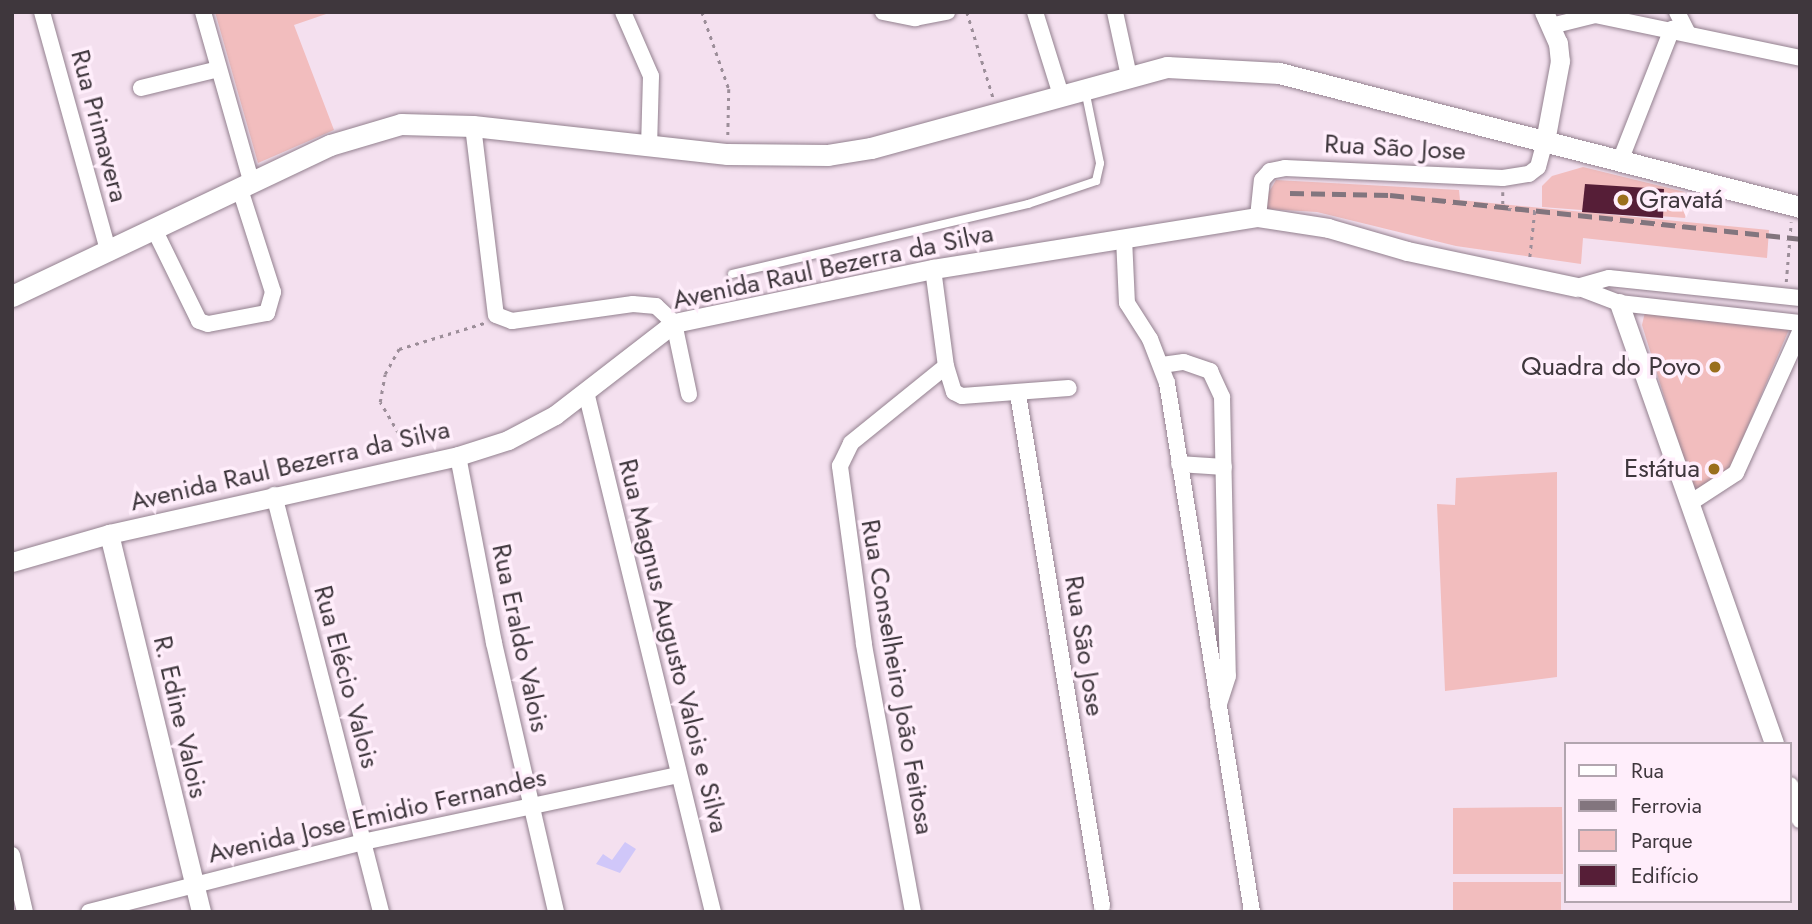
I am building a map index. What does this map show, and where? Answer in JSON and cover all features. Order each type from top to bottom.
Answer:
[{"type":"main road","points":[[12,296],[109,253],[330,145],[385,128],[422,122],[727,154],[855,152],[1167,67],[1279,73],[1800,207]]},
{"type":"street","name":"Rua Primavera","points":[[42,12],[109,253]]},
{"type":"street","points":[[155,231],[199,321],[208,324],[267,313],[272,292],[203,12]]},
{"type":"street","points":[[623,12],[651,76],[649,147]]},
{"type":"street","points":[[883,12],[915,18],[947,12]]},
{"type":"street","points":[[1035,12],[1061,95]]},
{"type":"street","points":[[1115,12],[1129,76]]},
{"type":"street","points":[[1620,161],[1679,31],[1677,12]]},
{"type":"street","points":[[1545,141],[1560,61],[1547,19],[1601,14],[1800,58]]},
{"type":"street","points":[[141,88],[219,69]]},
{"type":"street","points":[[472,126],[493,308],[507,320],[645,303],[656,306],[674,323],[689,394]]},
{"type":"street","name":"Rua São Jose","points":[[1258,218],[1262,180],[1270,171],[1285,168],[1503,178],[1529,174],[1538,167],[1545,141]]},
{"type":"street","name":"Avenida Raul Bezerra da Silva","points":[[12,562],[109,534],[458,456],[508,440],[555,415],[674,323],[933,269],[1258,218],[1328,228],[1406,251],[1528,275],[1577,287],[1619,303],[1800,323]]},
{"type":"street","points":[[1124,238],[1127,303],[1162,365],[1252,912]]},
{"type":"street","points":[[933,269],[946,366],[954,393],[962,397],[1069,388]]},
{"type":"street","points":[[1609,278],[1773,742]]},
{"type":"street","name":"Avenida Raul Bezerra da Silva","points":[[1577,287],[1609,278],[1800,298]]},
{"type":"street","points":[[1717,313],[1718,289]]},
{"type":"street","points":[[1690,503],[1736,473],[1800,332]]},
{"type":"street","points":[[1162,365],[1184,362],[1210,371],[1222,397],[1228,676],[1217,710]]},
{"type":"street","name":"Rua Conselheiro João Feitosa","points":[[913,912],[841,495],[840,466],[845,451],[946,366]]},
{"type":"street","name":"Rua Magnus Augusto Valois e Silva","points":[[586,392],[713,912]]},
{"type":"street","name":"Rua São Jose","points":[[1018,394],[1102,906]]},
{"type":"street","name":"Rua Eraldo Valois","points":[[458,456],[530,806],[556,912]]},
{"type":"street","points":[[1179,464],[1224,467]]},
{"type":"street","name":"Rua Elécio Valois","points":[[274,495],[381,912]]},
{"type":"street","name":"R. Edine Valois","points":[[109,534],[201,912]]},
{"type":"street","name":"Avenida Jose Emidio Fernandes","points":[[89,912],[193,882],[363,842],[678,775]]},
{"type":"street","points":[[1791,792],[1800,818]]},
{"type":"street","points":[[12,855],[25,912]]},
{"type":"lane","points":[[732,274],[1028,204],[1096,180],[1100,163],[1085,89]]},
{"type":"path","points":[[702,12],[729,89],[727,154]]},
{"type":"path","points":[[967,12],[999,113]]},
{"type":"path","points":[[1503,178],[1503,205],[1535,211],[1537,217],[1528,275]]},
{"type":"path","points":[[1788,268],[1790,229]]},
{"type":"path","points":[[417,464],[380,402],[385,374],[399,349],[507,320]]},
{"type":"green space","points":[[215,12],[332,12],[294,25],[334,130],[258,163]]},
{"type":"green space","points":[[1583,167],[1685,192],[1689,201],[1685,218],[1542,207],[1542,186],[1552,176]]},
{"type":"green space","points":[[1276,180],[1459,190],[1460,200],[1769,230],[1767,258],[1583,238],[1581,264],[1456,246],[1317,212],[1267,209],[1266,197]]},
{"type":"green space","points":[[1645,312],[1790,327],[1728,473],[1704,491],[1695,488],[1681,451],[1642,325]]},
{"type":"green space","points":[[1557,472],[1557,677],[1445,691],[1437,504],[1455,505],[1456,478]]},
{"type":"green space","points":[[1562,807],[1563,874],[1453,874],[1453,808]]},
{"type":"green space","points":[[1453,882],[1561,882],[1561,912],[1453,912]]},
{"type":"shaded area","points":[[625,842],[636,849],[620,873],[596,864],[603,854],[612,860]]},
{"type":"building","name":"Gravatá","points":[[1585,184],[1664,189],[1663,218],[1582,212]]},
{"type":"railway","points":[[1290,193],[1390,195],[1800,239]]},
{"type":"place","name":"Gravatá","points":[[1623,200]]},
{"type":"place","name":"Quadra do Povo","points":[[1715,367]]},
{"type":"place","name":"Estátua","points":[[1714,469]]}]
